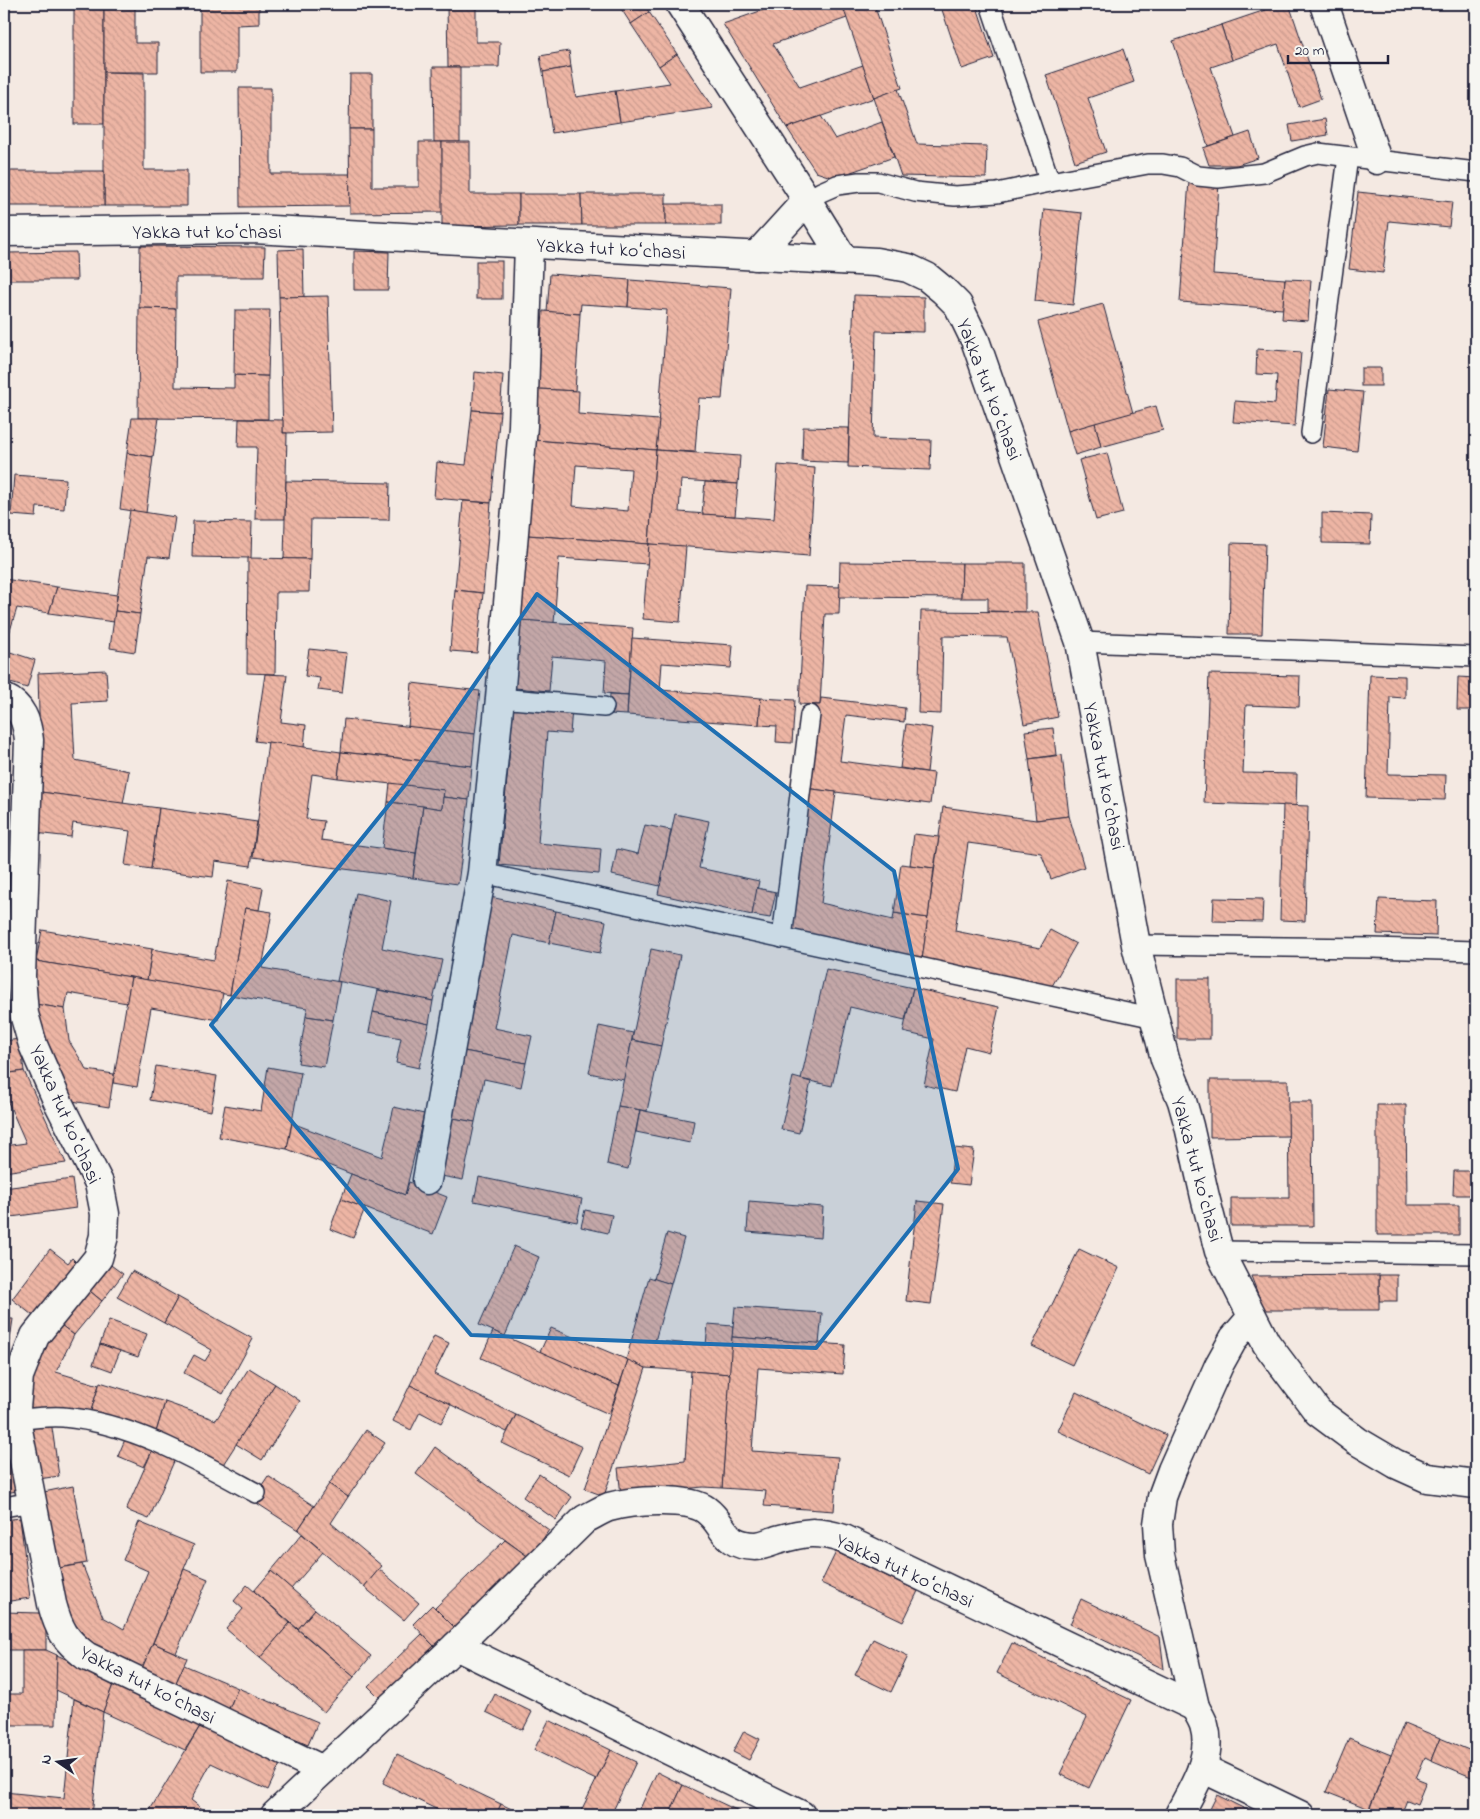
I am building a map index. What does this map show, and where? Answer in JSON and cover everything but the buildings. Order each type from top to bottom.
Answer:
[{"type":"street","points":[[680,4],[844,260]]},
{"type":"street","points":[[1324,4],[1377,160]]},
{"type":"street","points":[[756,256],[807,200]]},
{"type":"street","name":"Yakka tut koʻchasi","points":[[4,232],[253,229],[844,260],[876,262],[908,268],[927,277],[944,290],[958,305],[975,340],[1080,642],[1136,945],[1165,1059],[1182,1101],[1189,1126],[1219,1251],[1266,1343],[1318,1412],[1357,1441],[1427,1478],[1476,1484]]},
{"type":"street","points":[[427,1180],[482,873],[500,698],[523,426],[529,244]]},
{"type":"street","name":"Yakka tut koʻchasi","points":[[4,698],[21,711],[28,725],[29,740],[21,976],[24,1014],[33,1045],[57,1100],[99,1183],[105,1214],[104,1236],[98,1258],[35,1336],[19,1376],[16,1408],[17,1420],[52,1604],[58,1626],[70,1644],[86,1656],[323,1770]]},
{"type":"street","points":[[1179,1815],[1202,1768],[1207,1749],[1204,1724],[1195,1707],[1160,1555],[1158,1524],[1162,1497],[1172,1470],[1219,1365],[1234,1338],[1252,1317]]},
{"type":"street","name":"Yakka tut koʻchasi","points":[[275,1815],[456,1646],[585,1519],[607,1508],[625,1503],[685,1502],[704,1508],[714,1516],[724,1532],[737,1542],[757,1546],[808,1532],[824,1533],[844,1539],[1195,1707]]},
{"type":"street","points":[[456,1646],[801,1815]]},
{"type":"street","points":[[1202,1768],[1300,1815]]},
{"type":"lane","points":[[990,4],[1050,182]]},
{"type":"lane","points":[[807,200],[837,186],[859,182],[878,182],[915,192],[955,196],[997,194],[1148,164],[1180,167],[1198,176],[1218,178],[1264,174],[1305,156],[1318,153],[1476,172]]},
{"type":"lane","points":[[1311,433],[1348,157]]},
{"type":"lane","points":[[1080,642],[1476,657]]},
{"type":"lane","points":[[500,698],[604,707]]},
{"type":"lane","points":[[782,938],[810,715]]},
{"type":"lane","points":[[482,873],[1155,1018]]},
{"type":"lane","points":[[1136,945],[1476,951]]},
{"type":"lane","points":[[1219,1251],[1476,1254]]},
{"type":"lane","points":[[17,1420],[61,1417],[99,1422],[160,1442],[256,1493]]},
{"type":"lane","points":[[4,1507],[32,1502]]},
{"type":"highlighted area","points":[[537,594],[894,871],[958,1169],[816,1348],[471,1335],[211,1025],[405,785]]}]
